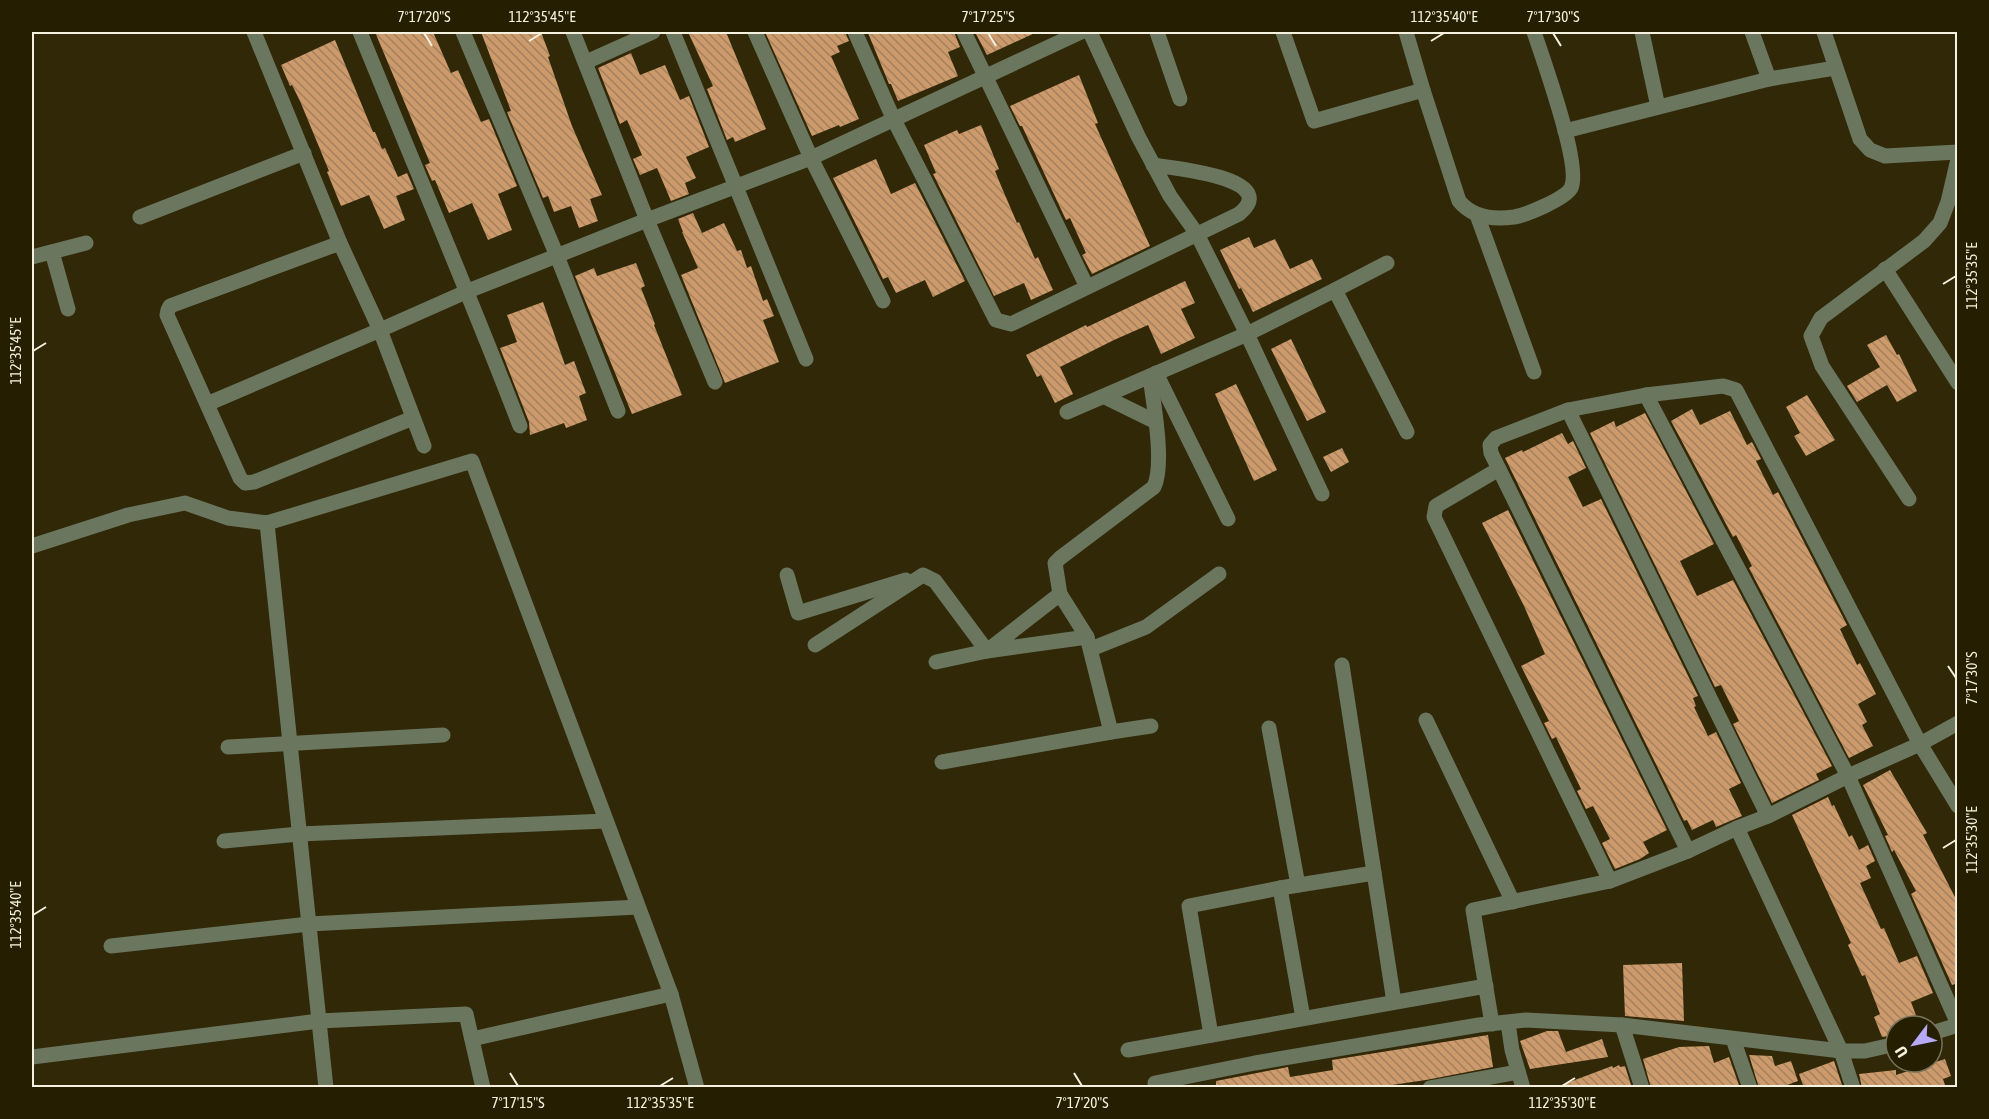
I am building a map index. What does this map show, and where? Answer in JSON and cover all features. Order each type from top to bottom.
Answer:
[{"type":"street","points":[[254,32],[340,243],[380,330],[424,446]]},
{"type":"street","points":[[360,32],[468,291],[520,426]]},
{"type":"street","points":[[463,32],[557,256],[618,411]]},
{"type":"street","points":[[573,32],[647,220],[715,382]]},
{"type":"street","points":[[586,62],[653,32]]},
{"type":"street","points":[[673,32],[745,182],[806,359]]},
{"type":"street","points":[[755,32],[811,158],[883,301]]},
{"type":"street","points":[[855,32],[893,118],[996,320],[1011,324],[1239,214],[1249,202],[1250,196],[1246,188],[1225,178],[1153,165]]},
{"type":"street","points":[[964,32],[1087,287]]},
{"type":"street","points":[[207,404],[468,291],[811,158],[1081,32]]},
{"type":"street","points":[[1090,32],[1153,165],[1197,234],[1322,494]]},
{"type":"street","points":[[1157,32],[1180,99]]},
{"type":"street","points":[[1283,32],[1314,121],[1423,90]]},
{"type":"street","points":[[1407,32],[1459,201],[1467,210],[1477,215],[1493,217],[1516,217],[1563,197],[1571,188],[1574,173],[1565,131],[1534,32]]},
{"type":"street","points":[[1642,32],[1658,108]]},
{"type":"street","points":[[1752,32],[1769,79]]},
{"type":"street","points":[[1824,32],[1860,139],[1870,150],[1885,156],[1958,152]]},
{"type":"street","points":[[1565,131],[1769,79],[1835,68]]},
{"type":"street","points":[[140,217],[304,153]]},
{"type":"street","points":[[1909,499],[1822,366],[1811,336],[1821,318],[1924,241],[1940,223],[1958,159]]},
{"type":"street","points":[[1477,215],[1534,372]]},
{"type":"street","points":[[32,257],[86,243]]},
{"type":"street","points":[[340,243],[170,306],[167,315],[240,478],[245,483],[254,482],[413,418]]},
{"type":"street","points":[[52,252],[68,309]]},
{"type":"street","points":[[1066,412],[1247,334],[1387,263]]},
{"type":"street","points":[[1885,269],[1958,383]]},
{"type":"street","points":[[1335,290],[1407,432]]},
{"type":"street","points":[[1111,732],[1089,643],[1060,594],[1055,563],[1155,486],[1159,465],[1153,374]]},
{"type":"street","points":[[1153,374],[1228,519]]},
{"type":"street","points":[[1688,851],[1491,453],[1490,445],[1496,438],[1568,410],[1647,395],[1723,386],[1736,390],[1920,744],[1958,806]]},
{"type":"street","points":[[1647,395],[1848,776],[1958,1024]]},
{"type":"street","points":[[1105,397],[1156,423]]},
{"type":"street","points":[[1568,410],[1768,816]]},
{"type":"street","points":[[32,546],[128,515],[185,503],[228,518],[267,523],[472,461],[671,994],[694,1087]]},
{"type":"street","points":[[1499,469],[1436,506],[1434,517],[1610,881]]},
{"type":"street","points":[[267,523],[326,1088]]},
{"type":"street","points":[[936,662],[987,651],[1089,643],[1146,627],[1219,574]]},
{"type":"street","points":[[787,575],[798,613],[923,575],[935,581],[987,651]]},
{"type":"street","points":[[814,645],[923,575]]},
{"type":"street","points":[[987,651],[1060,594]]},
{"type":"street","points":[[1342,665],[1394,1002]]},
{"type":"street","points":[[1426,720],[1513,902]]},
{"type":"street","points":[[1492,1024],[1473,910],[1610,881],[1688,851],[1920,744],[1958,723]]},
{"type":"street","points":[[942,762],[1151,726]]},
{"type":"street","points":[[1269,728],[1298,885]]},
{"type":"street","points":[[228,747],[443,735]]},
{"type":"street","points":[[224,841],[299,834],[606,821]]},
{"type":"street","points":[[1737,828],[1840,1051],[1853,1088]]},
{"type":"street","points":[[1211,1035],[1189,906],[1374,873]]},
{"type":"street","points":[[1280,888],[1303,1018]]},
{"type":"street","points":[[111,946],[309,924],[638,907]]},
{"type":"street","points":[[1128,1050],[1486,986]]},
{"type":"street","points":[[472,1039],[671,994]]},
{"type":"street","points":[[32,1057],[319,1021],[466,1014],[483,1088]]},
{"type":"street","points":[[1139,1088],[1254,1063],[1526,1020],[1622,1025],[1840,1051],[1865,1051],[1884,1047]]},
{"type":"street","points":[[1508,1023],[1512,1050],[1523,1088]]},
{"type":"street","points":[[1622,1025],[1642,1088]]},
{"type":"street","points":[[1733,1039],[1750,1088]]},
{"type":"street","points":[[1430,1088],[1518,1072]]},
{"type":"building","points":[[375,32],[433,32],[451,73],[458,70],[481,122],[489,119],[517,186],[498,194],[512,230],[488,240],[472,203],[449,213],[435,180],[432,181],[425,165],[430,163]]},
{"type":"building","points":[[481,32],[541,32],[572,126],[602,195],[590,199],[598,221],[579,228],[571,206],[554,212],[548,196],[543,198],[507,112],[511,111]]},
{"type":"building","points":[[688,32],[726,32],[766,129],[735,142],[733,137],[727,140],[707,89],[713,86]]},
{"type":"building","points":[[765,32],[845,32],[849,41],[837,46],[840,52],[831,56],[859,119],[812,136]]},
{"type":"building","points":[[865,32],[954,32],[960,47],[948,52],[958,76],[898,101],[868,33]]},
{"type":"building","points":[[975,32],[1037,32],[987,55]]},
{"type":"building","points":[[335,40],[382,149],[385,148],[398,177],[407,173],[414,189],[396,196],[405,220],[384,229],[369,195],[341,206],[300,101],[292,85],[290,86],[281,65]]},
{"type":"building","points":[[631,53],[640,75],[665,65],[680,100],[689,96],[709,147],[686,157],[696,178],[685,183],[689,194],[671,201],[657,168],[640,175],[633,159],[642,155],[627,120],[620,124],[598,68]]},
{"type":"building","points":[[1079,75],[1098,123],[1095,124],[1150,246],[1092,274],[1082,255],[1086,253],[1070,218],[1066,220],[1022,126],[1010,106]]},
{"type":"building","points":[[981,125],[999,169],[995,171],[1017,223],[1019,222],[1035,259],[1038,257],[1053,290],[1031,300],[1024,283],[994,296],[933,174],[936,173],[924,145],[957,130],[959,134]]},
{"type":"building","points":[[876,159],[891,194],[915,183],[965,281],[933,297],[925,280],[896,293],[888,277],[883,279],[833,178]]},
{"type":"building","points":[[693,213],[702,233],[724,223],[737,251],[741,250],[747,268],[751,266],[763,301],[767,299],[774,316],[763,320],[779,362],[725,383],[681,275],[698,268],[678,219]]},
{"type":"building","points":[[1249,237],[1254,248],[1275,239],[1290,269],[1312,259],[1322,279],[1253,312],[1220,250]]},
{"type":"building","points":[[636,263],[645,286],[641,288],[682,395],[632,414],[575,276],[594,268],[597,276]]},
{"type":"building","points":[[1185,281],[1195,303],[1181,309],[1195,338],[1161,354],[1148,325],[1114,340],[1060,367],[1073,394],[1055,403],[1041,375],[1037,377],[1026,355],[1086,325],[1087,327]]},
{"type":"building","points":[[543,302],[565,365],[574,361],[586,393],[579,396],[587,420],[566,428],[564,423],[530,435],[529,422],[500,348],[517,342],[507,315]]},
{"type":"building","points":[[1886,335],[1897,355],[1899,354],[1917,391],[1897,402],[1887,385],[1857,402],[1847,386],[1880,367],[1867,345]]},
{"type":"building","points":[[1291,339],[1326,412],[1307,421],[1271,349]]},
{"type":"building","points":[[1236,384],[1277,470],[1254,481],[1215,394]]},
{"type":"building","points":[[1807,395],[1835,440],[1806,456],[1794,436],[1800,433],[1786,407]]},
{"type":"building","points":[[1692,409],[1700,425],[1730,411],[1747,445],[1752,442],[1761,459],[1756,461],[1773,495],[1778,492],[1847,625],[1840,629],[1857,665],[1860,663],[1876,694],[1858,704],[1867,722],[1862,725],[1873,746],[1849,758],[1749,568],[1752,566],[1736,535],[1733,537],[1671,421]]},
{"type":"building","points":[[1645,413],[1714,544],[1680,561],[1697,596],[1733,580],[1832,766],[1816,774],[1819,780],[1772,803],[1733,724],[1739,721],[1721,685],[1715,687],[1590,433],[1614,421],[1616,427]]},
{"type":"building","points":[[1562,433],[1568,444],[1573,441],[1586,468],[1568,477],[1583,507],[1601,499],[1698,696],[1693,698],[1696,706],[1694,707],[1708,736],[1716,732],[1741,783],[1729,789],[1742,816],[1716,827],[1713,820],[1692,830],[1687,820],[1684,821],[1505,458]]},
{"type":"building","points":[[1342,448],[1349,462],[1331,472],[1323,457]]},
{"type":"building","points":[[1508,510],[1667,830],[1643,842],[1649,853],[1615,869],[1602,843],[1610,839],[1593,806],[1586,809],[1577,791],[1581,789],[1556,737],[1552,739],[1544,723],[1549,721],[1521,666],[1545,654],[1524,606],[1482,523]]},
{"type":"building","points":[[1890,770],[1927,833],[1923,835],[1958,903],[1958,983],[1952,985],[1911,894],[1916,891],[1894,850],[1892,852],[1885,836],[1888,835],[1863,785]]},
{"type":"building","points":[[1828,797],[1849,837],[1852,835],[1859,850],[1868,845],[1875,861],[1866,866],[1871,878],[1860,883],[1881,929],[1884,928],[1899,963],[1917,956],[1933,993],[1911,1002],[1916,1014],[1884,1014],[1884,1037],[1882,1037],[1874,1017],[1880,1014],[1865,975],[1862,976],[1848,945],[1851,943],[1792,815]]},
{"type":"building","points":[[1682,963],[1684,1021],[1625,1016],[1623,965]]},
{"type":"building","points":[[1547,1031],[1558,1031],[1566,1052],[1602,1039],[1608,1057],[1530,1069],[1520,1041]]},
{"type":"building","points":[[1488,1035],[1493,1067],[1371,1088],[1216,1088],[1216,1081],[1257,1073],[1288,1067],[1290,1077],[1333,1070],[1332,1060]]},
{"type":"building","points":[[1709,1046],[1714,1063],[1729,1057],[1740,1088],[1651,1088],[1643,1059],[1679,1047]]},
{"type":"building","points":[[1749,1055],[1772,1056],[1775,1066],[1791,1061],[1798,1081],[1779,1088],[1759,1088]]},
{"type":"building","points":[[1944,1059],[1951,1076],[1943,1079],[1946,1088],[1862,1088],[1859,1074],[1884,1071],[1884,1074],[1896,1075],[1944,1074]]},
{"type":"building","points":[[1834,1061],[1843,1088],[1804,1088],[1799,1074]]},
{"type":"building","points":[[1619,1065],[1620,1067],[1625,1066],[1632,1088],[1560,1088],[1559,1086],[1612,1066],[1613,1068]]}]
